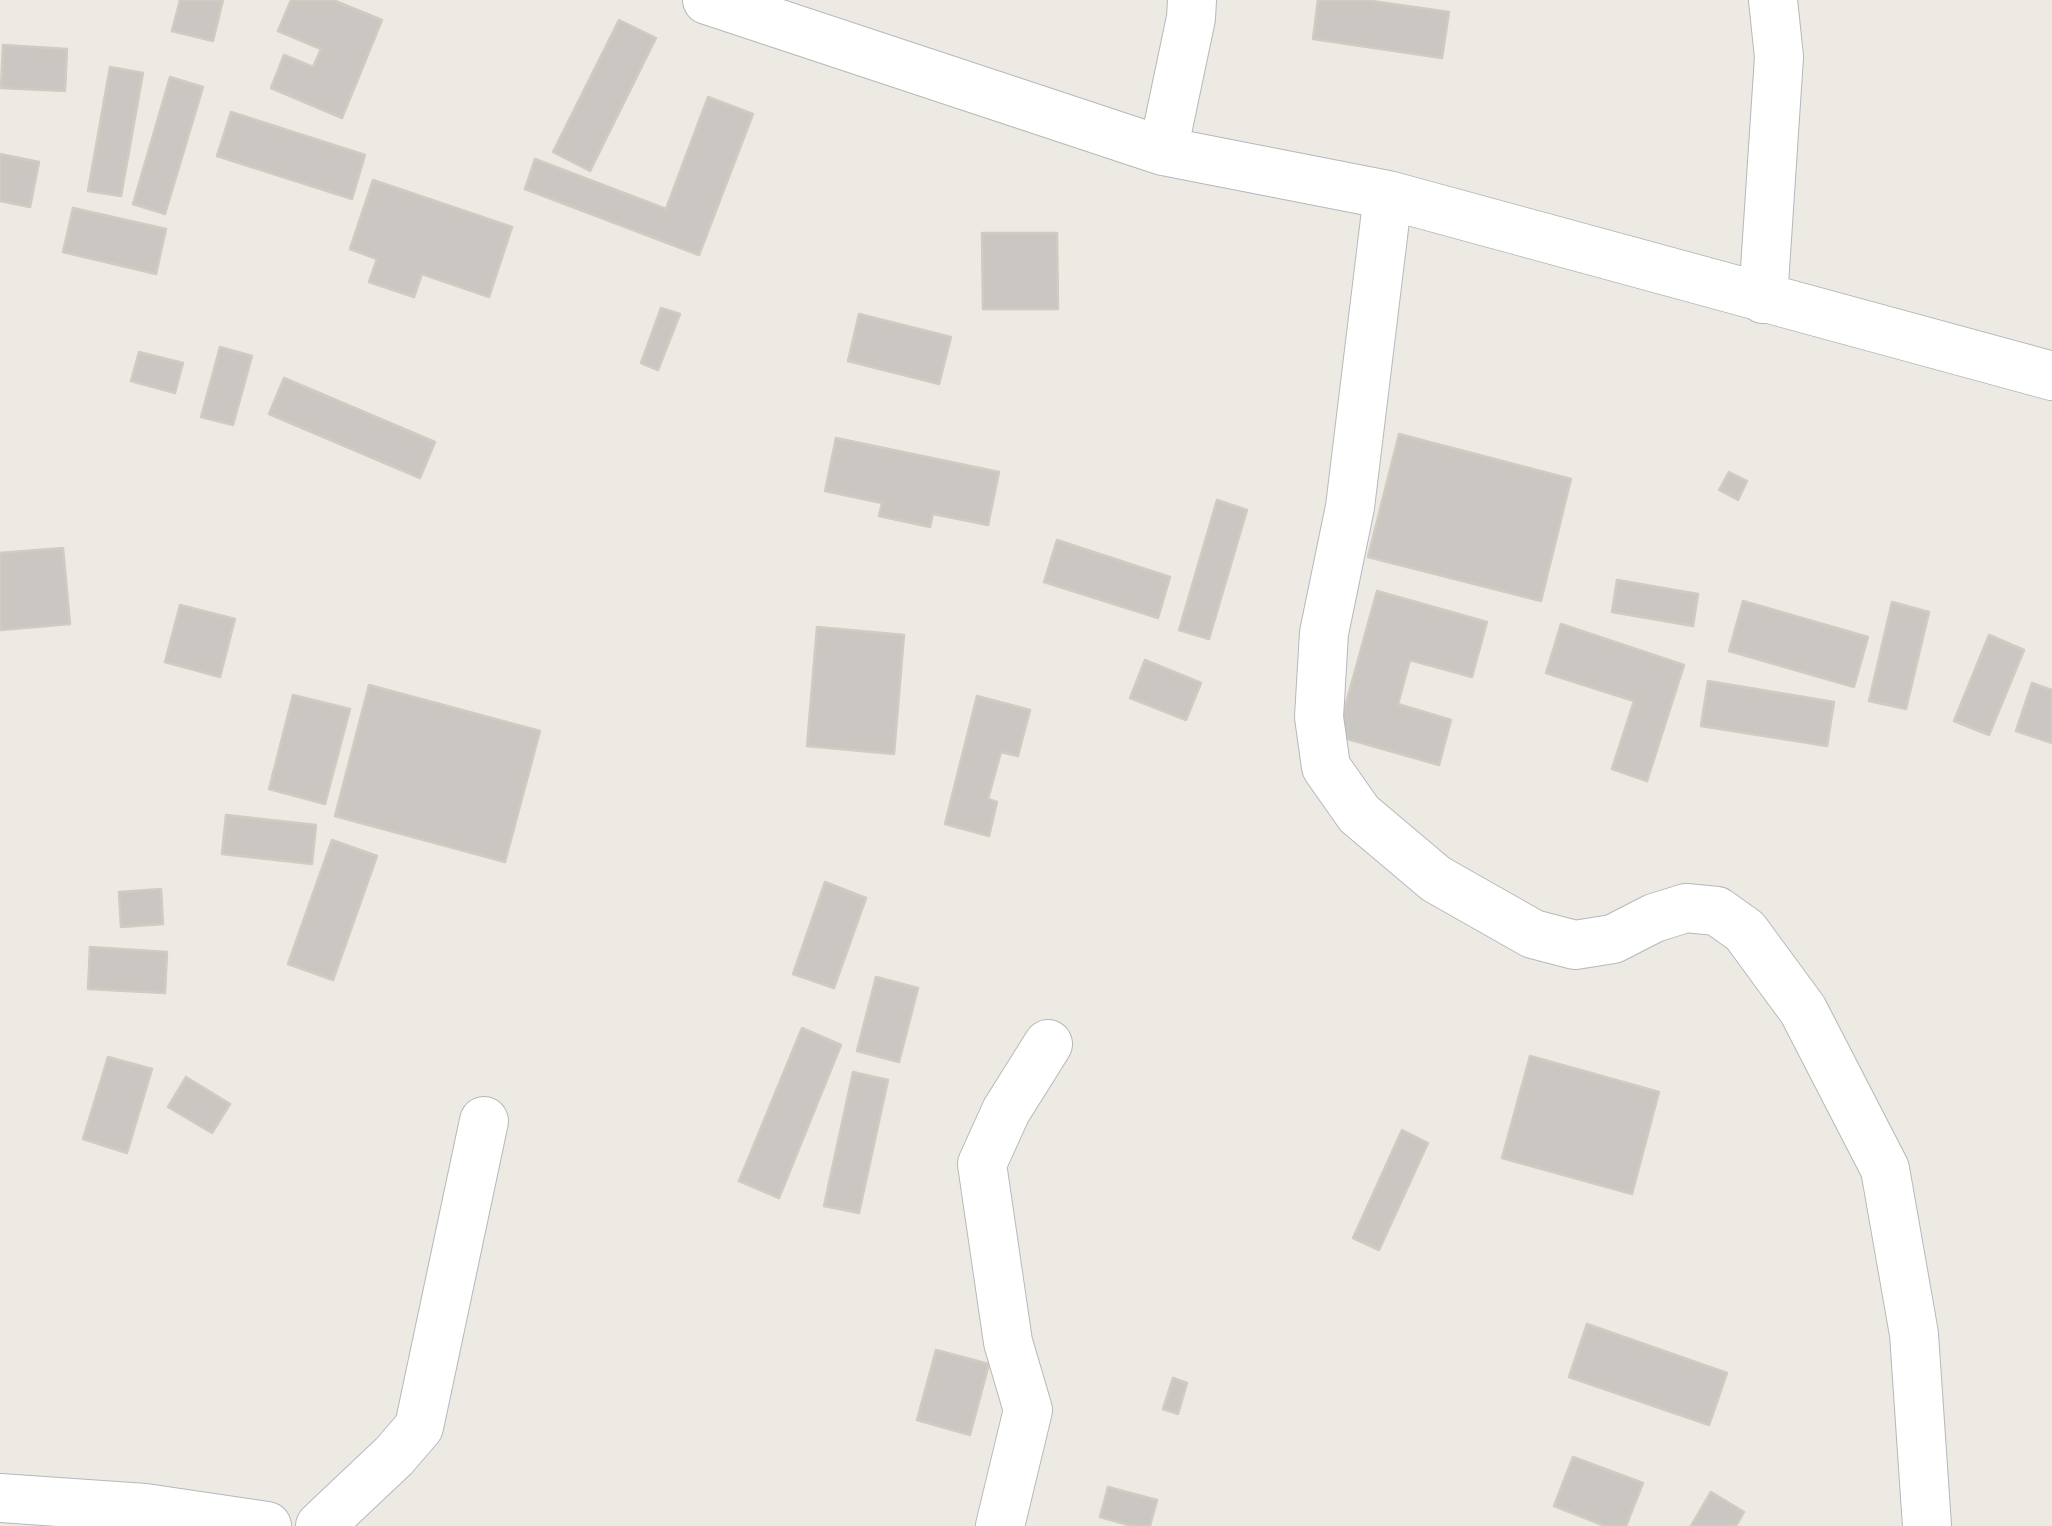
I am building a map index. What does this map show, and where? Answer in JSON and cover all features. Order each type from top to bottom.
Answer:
[{"type":"street","points":[[707,0],[1163,150],[1388,195],[2052,376]]},
{"type":"street","points":[[1163,150],[1192,0]]},
{"type":"street","points":[[1764,299],[1779,57],[1774,0]]},
{"type":"street","points":[[1388,195],[1350,506],[1324,633],[1319,717],[1326,767],[1359,814],[1436,879],[1533,934],[1576,946],[1613,939],[1654,918],[1686,908],[1716,911],[1745,931],[1804,1010],[1885,1170],[1914,1334],[1927,1526]]},
{"type":"street","points":[[1000,1526],[1028,1410],[1008,1342],[982,1164],[1006,1111],[1048,1044]]},
{"type":"street","points":[[320,1526],[419,1427],[484,1121]]},
{"type":"street","points":[[0,1498],[145,1508],[267,1526]]},
{"type":"building","points":[[180,0],[223,0],[213,41],[172,31]]},
{"type":"building","points":[[291,0],[333,0],[382,20],[342,118],[271,88],[284,55],[313,67],[321,49],[278,31]]},
{"type":"building","points":[[1318,0],[1365,0],[1449,12],[1442,58],[1313,39]]},
{"type":"building","points":[[619,20],[656,38],[590,171],[553,152]]},
{"type":"building","points":[[3,45],[67,49],[65,91],[1,88]]},
{"type":"building","points":[[110,67],[143,73],[121,196],[88,191]]},
{"type":"building","points":[[170,77],[203,87],[165,214],[133,204]]},
{"type":"building","points":[[708,97],[753,114],[699,255],[525,189],[535,159],[666,209]]},
{"type":"building","points":[[231,112],[365,155],[352,199],[217,156]]},
{"type":"building","points":[[0,154],[39,162],[30,207],[0,201]]},
{"type":"building","points":[[373,180],[512,227],[489,297],[422,274],[414,297],[369,282],[377,259],[350,249]]},
{"type":"building","points":[[73,208],[166,229],[156,274],[63,252]]},
{"type":"building","points":[[982,233],[1057,233],[1058,309],[983,309]]},
{"type":"building","points":[[661,308],[680,314],[658,370],[641,363]]},
{"type":"building","points":[[859,314],[951,337],[939,384],[848,361]]},
{"type":"building","points":[[220,347],[252,356],[233,425],[201,417]]},
{"type":"building","points":[[139,352],[183,363],[175,393],[131,381]]},
{"type":"building","points":[[284,378],[435,442],[420,478],[269,414]]},
{"type":"building","points":[[1399,434],[1571,479],[1541,601],[1368,557]]},
{"type":"building","points":[[836,438],[999,472],[988,525],[933,514],[930,527],[879,516],[882,503],[825,491]]},
{"type":"building","points":[[1729,472],[1747,481],[1738,500],[1719,490]]},
{"type":"building","points":[[1217,500],[1247,510],[1209,639],[1179,630]]},
{"type":"building","points":[[1057,540],[1170,577],[1158,618],[1044,582]]},
{"type":"building","points":[[63,548],[70,624],[0,630],[0,553]]},
{"type":"building","points":[[1617,580],[1698,594],[1693,626],[1612,612]]},
{"type":"building","points":[[1377,591],[1487,622],[1472,677],[1410,660],[1398,704],[1451,720],[1439,765],[1337,736]]},
{"type":"building","points":[[1743,601],[1868,637],[1854,687],[1729,651]]},
{"type":"building","points":[[1892,602],[1929,612],[1906,709],[1869,701]]},
{"type":"building","points":[[180,605],[235,619],[220,677],[165,662]]},
{"type":"building","points":[[1561,624],[1684,665],[1647,781],[1612,769],[1634,701],[1546,673]]},
{"type":"building","points":[[817,627],[904,635],[894,754],[807,746]]},
{"type":"building","points":[[1989,635],[2024,650],[1989,735],[1954,721]]},
{"type":"building","points":[[1145,660],[1201,683],[1186,720],[1130,698]]},
{"type":"building","points":[[1708,681],[1834,702],[1827,746],[1701,726]]},
{"type":"building","points":[[2032,683],[2052,690],[2052,743],[2016,731]]},
{"type":"building","points":[[369,685],[540,731],[505,862],[335,816]]},
{"type":"building","points":[[293,695],[350,709],[325,804],[269,789]]},
{"type":"building","points":[[977,696],[1030,710],[1018,756],[1001,752],[988,799],[997,802],[989,836],[945,824]]},
{"type":"building","points":[[226,815],[316,825],[312,864],[222,854]]},
{"type":"building","points":[[332,840],[377,856],[333,980],[288,964]]},
{"type":"building","points":[[825,882],[866,898],[834,988],[793,974]]},
{"type":"building","points":[[161,889],[163,924],[121,927],[119,892]]},
{"type":"building","points":[[90,947],[167,952],[165,993],[88,989]]},
{"type":"building","points":[[876,977],[918,988],[899,1062],[857,1051]]},
{"type":"building","points":[[802,1028],[841,1045],[779,1198],[739,1181]]},
{"type":"building","points":[[1530,1056],[1659,1092],[1632,1194],[1502,1158]]},
{"type":"building","points":[[108,1057],[152,1069],[127,1153],[83,1139]]},
{"type":"building","points":[[853,1072],[888,1080],[859,1213],[824,1206]]},
{"type":"building","points":[[186,1077],[230,1104],[212,1133],[168,1107]]},
{"type":"building","points":[[1402,1130],[1428,1143],[1379,1250],[1353,1238]]},
{"type":"building","points":[[1587,1324],[1727,1373],[1709,1425],[1569,1377]]},
{"type":"building","points":[[936,1350],[989,1364],[970,1435],[917,1420]]},
{"type":"building","points":[[1173,1378],[1187,1383],[1178,1414],[1163,1409]]},
{"type":"building","points":[[1573,1457],[1643,1483],[1626,1526],[1605,1526],[1554,1506]]},
{"type":"building","points":[[1108,1487],[1157,1500],[1150,1526],[1132,1526],[1100,1517]]},
{"type":"building","points":[[1711,1492],[1744,1512],[1736,1526],[1691,1526]]}]
